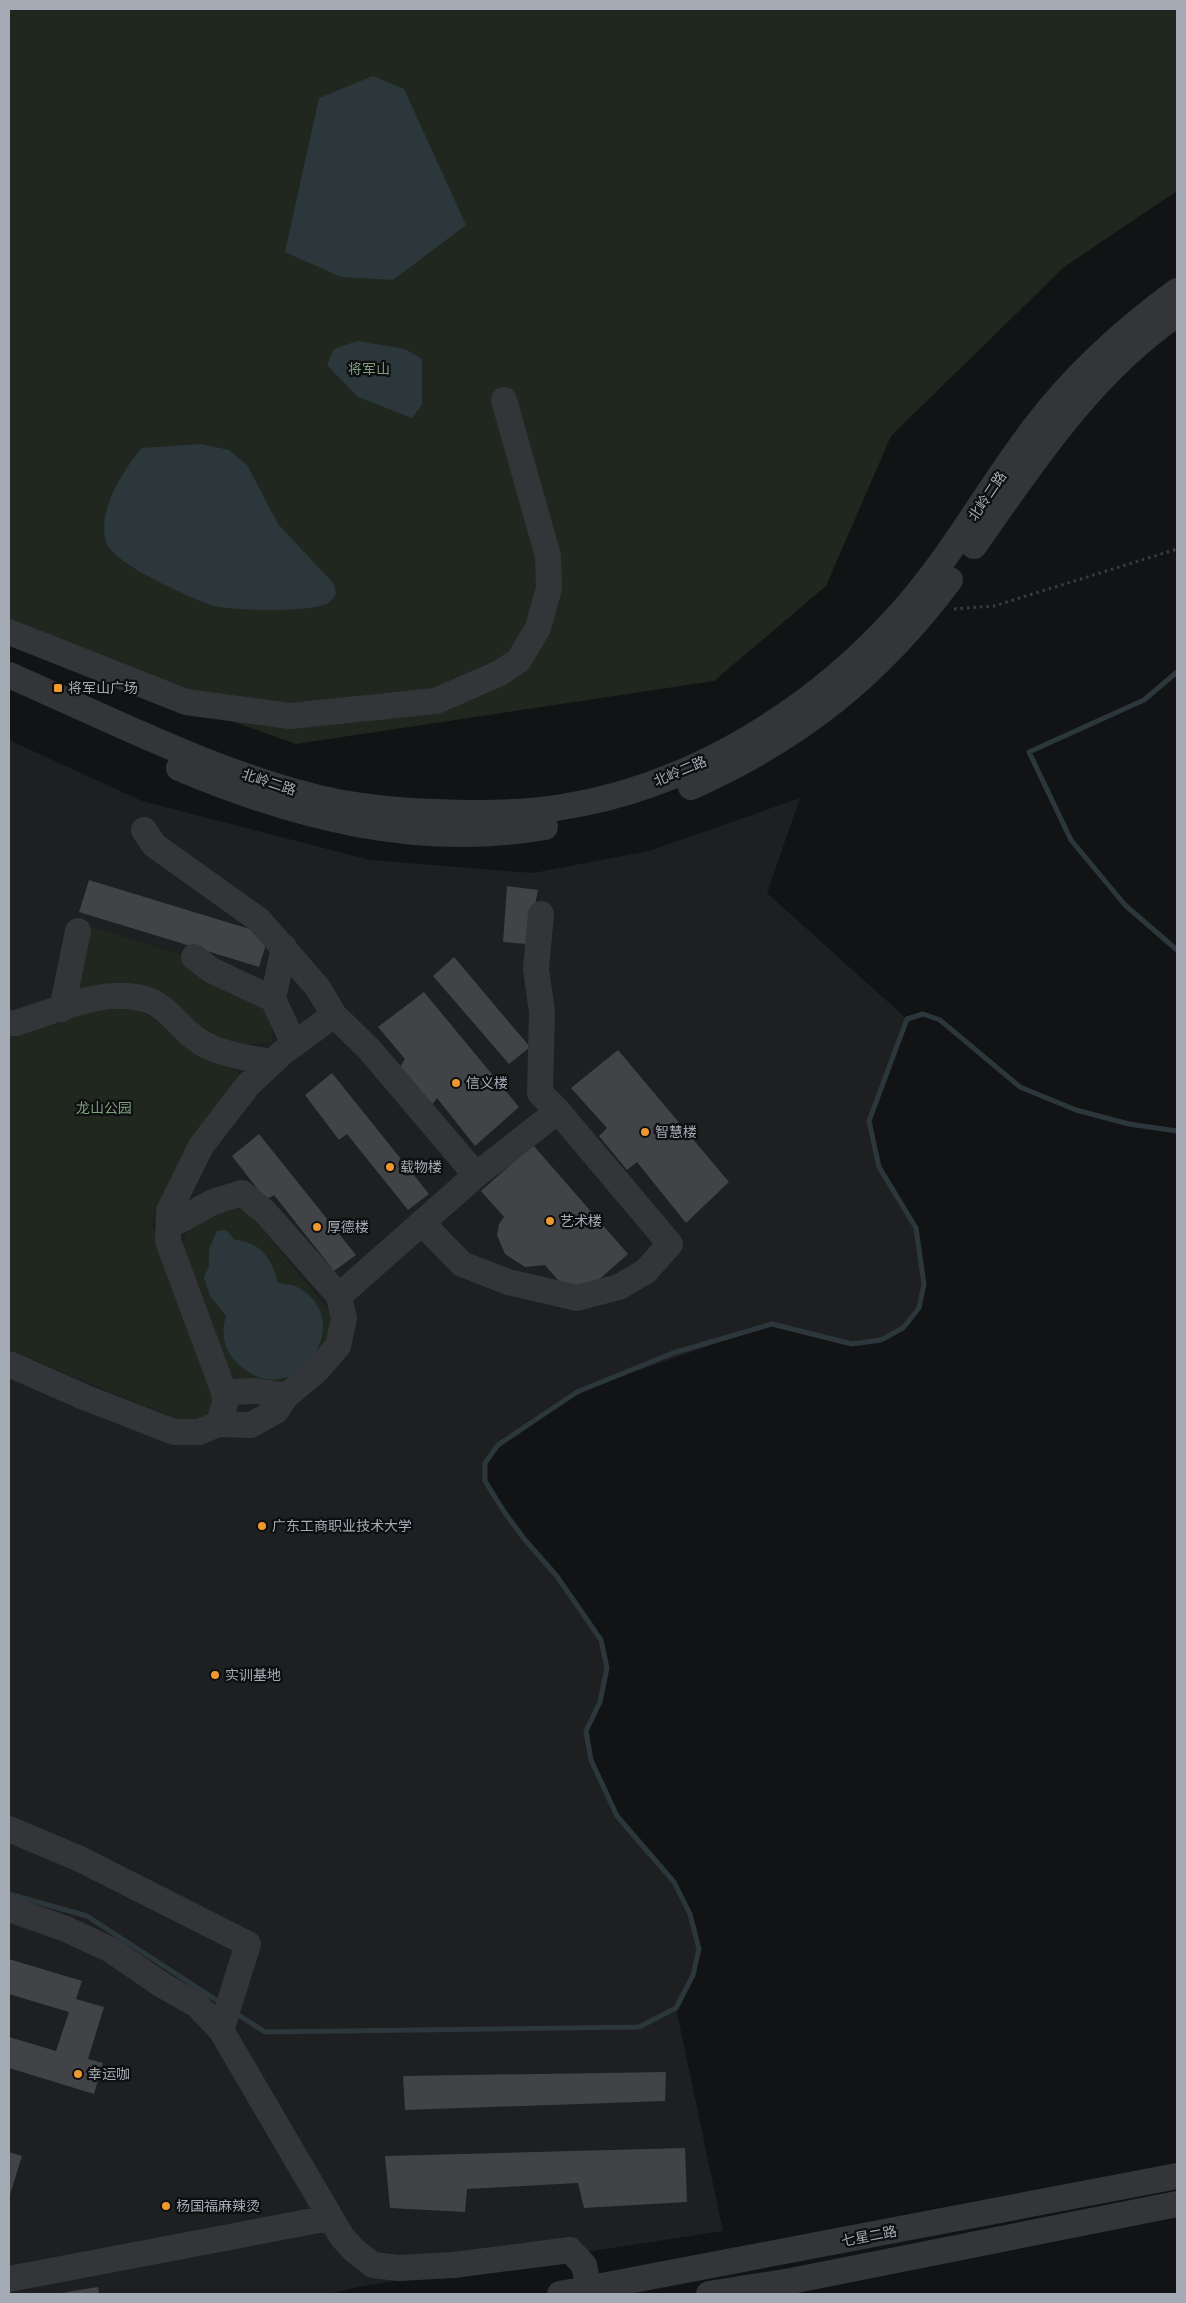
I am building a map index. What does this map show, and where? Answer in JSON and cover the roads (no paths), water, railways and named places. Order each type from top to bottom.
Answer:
[{"type":"street","name":"北岭二路","points":[[9,675],[197,757],[264,781],[339,802],[394,810],[501,813],[566,807],[642,786],[676,774],[748,739],[809,698],[855,660],[899,616],[940,565],[1036,426],[1079,374],[1114,341],[1177,291]]},
{"type":"street","name":"北岭二路","points":[[9,695],[206,780],[299,812],[338,821],[421,833],[495,833],[530,829],[622,812],[690,787],[761,753],[839,698],[886,655],[926,611],[1049,441],[1090,391],[1140,343],[1177,314]]},
{"type":"street","points":[[9,632],[186,702],[290,716],[436,701],[500,673],[519,660],[538,628],[549,588],[548,556],[504,400]]},
{"type":"street","points":[[144,830],[154,845],[259,920],[318,988],[334,1015],[369,1049],[476,1175]]},
{"type":"street","points":[[422,1223],[462,1264],[508,1282],[578,1298],[618,1287],[646,1272],[670,1244],[558,1111],[540,1093],[542,1012],[536,969],[541,914]]},
{"type":"street","points":[[62,1009],[78,931]]},
{"type":"street","points":[[284,947],[273,999],[294,1044]]},
{"type":"street","points":[[194,958],[210,970],[273,999]]},
{"type":"street","points":[[9,1023],[16,1024],[104,996],[129,996],[147,1000],[172,1016],[196,1040],[230,1054],[272,1062]]},
{"type":"street","points":[[218,1424],[225,1404],[224,1392],[168,1241],[169,1211],[200,1146],[248,1085],[294,1044],[334,1015]]},
{"type":"street","points":[[339,1296],[476,1175],[558,1111]]},
{"type":"street","points":[[9,1364],[84,1397],[174,1432],[199,1432],[218,1424],[251,1425],[276,1411],[286,1396],[317,1370],[338,1346],[344,1319],[339,1296],[265,1212],[242,1193],[213,1202],[169,1226]]},
{"type":"street","points":[[224,1392],[256,1391],[286,1396]]},
{"type":"street","points":[[9,1829],[80,1859],[248,1944],[222,2030]]},
{"type":"street","points":[[9,1909],[66,1929],[111,1950],[162,1985],[197,2005],[222,2030],[329,2218],[354,2251],[372,2265],[398,2268],[454,2265],[570,2250],[584,2265],[589,2290]]},
{"type":"street","name":"七星二路","points":[[560,2294],[589,2290],[1177,2176]]},
{"type":"street","name":"七星二路","points":[[709,2294],[793,2288],[1177,2204]]},
{"type":"street","points":[[9,2279],[329,2218]]},
{"type":"waterway","points":[[1177,672],[1144,700],[1029,752],[1071,840],[1125,905],[1177,950]]},
{"type":"waterway","points":[[234,2012],[265,2032],[639,2027],[676,2008],[693,1975],[699,1949],[690,1914],[674,1882],[617,1816],[591,1760],[586,1731],[600,1702],[607,1668],[601,1640],[556,1575],[525,1540],[505,1513],[485,1481],[485,1463],[498,1445],[577,1392],[673,1353],[772,1324],[852,1344],[881,1340],[903,1328],[919,1308],[924,1284],[916,1228],[879,1167],[869,1121],[907,1019],[923,1014],[940,1020],[1020,1087],[1076,1110],[1129,1124],[1177,1131]]},
{"type":"waterway","points":[[9,1894],[87,1916],[221,2003]]},
{"type":"place","name":"将军山广场","points":[[58,688]]},
{"type":"place","name":"信义楼","points":[[456,1083]]},
{"type":"place","name":"智慧楼","points":[[645,1132]]},
{"type":"place","name":"载物楼","points":[[390,1167]]},
{"type":"place","name":"艺术楼","points":[[550,1221]]},
{"type":"place","name":"厚德楼","points":[[317,1227]]},
{"type":"place","name":"广东工商职业技术大学","points":[[262,1526]]},
{"type":"place","name":"实训基地","points":[[215,1675]]},
{"type":"place","name":"幸运咖","points":[[78,2074]]},
{"type":"place","name":"杨国福麻辣烫","points":[[166,2206]]},
{"type":"park label","name":"将军山","points":[[369,369]]},
{"type":"park label","name":"龙山公园","points":[[104,1108]]}]
